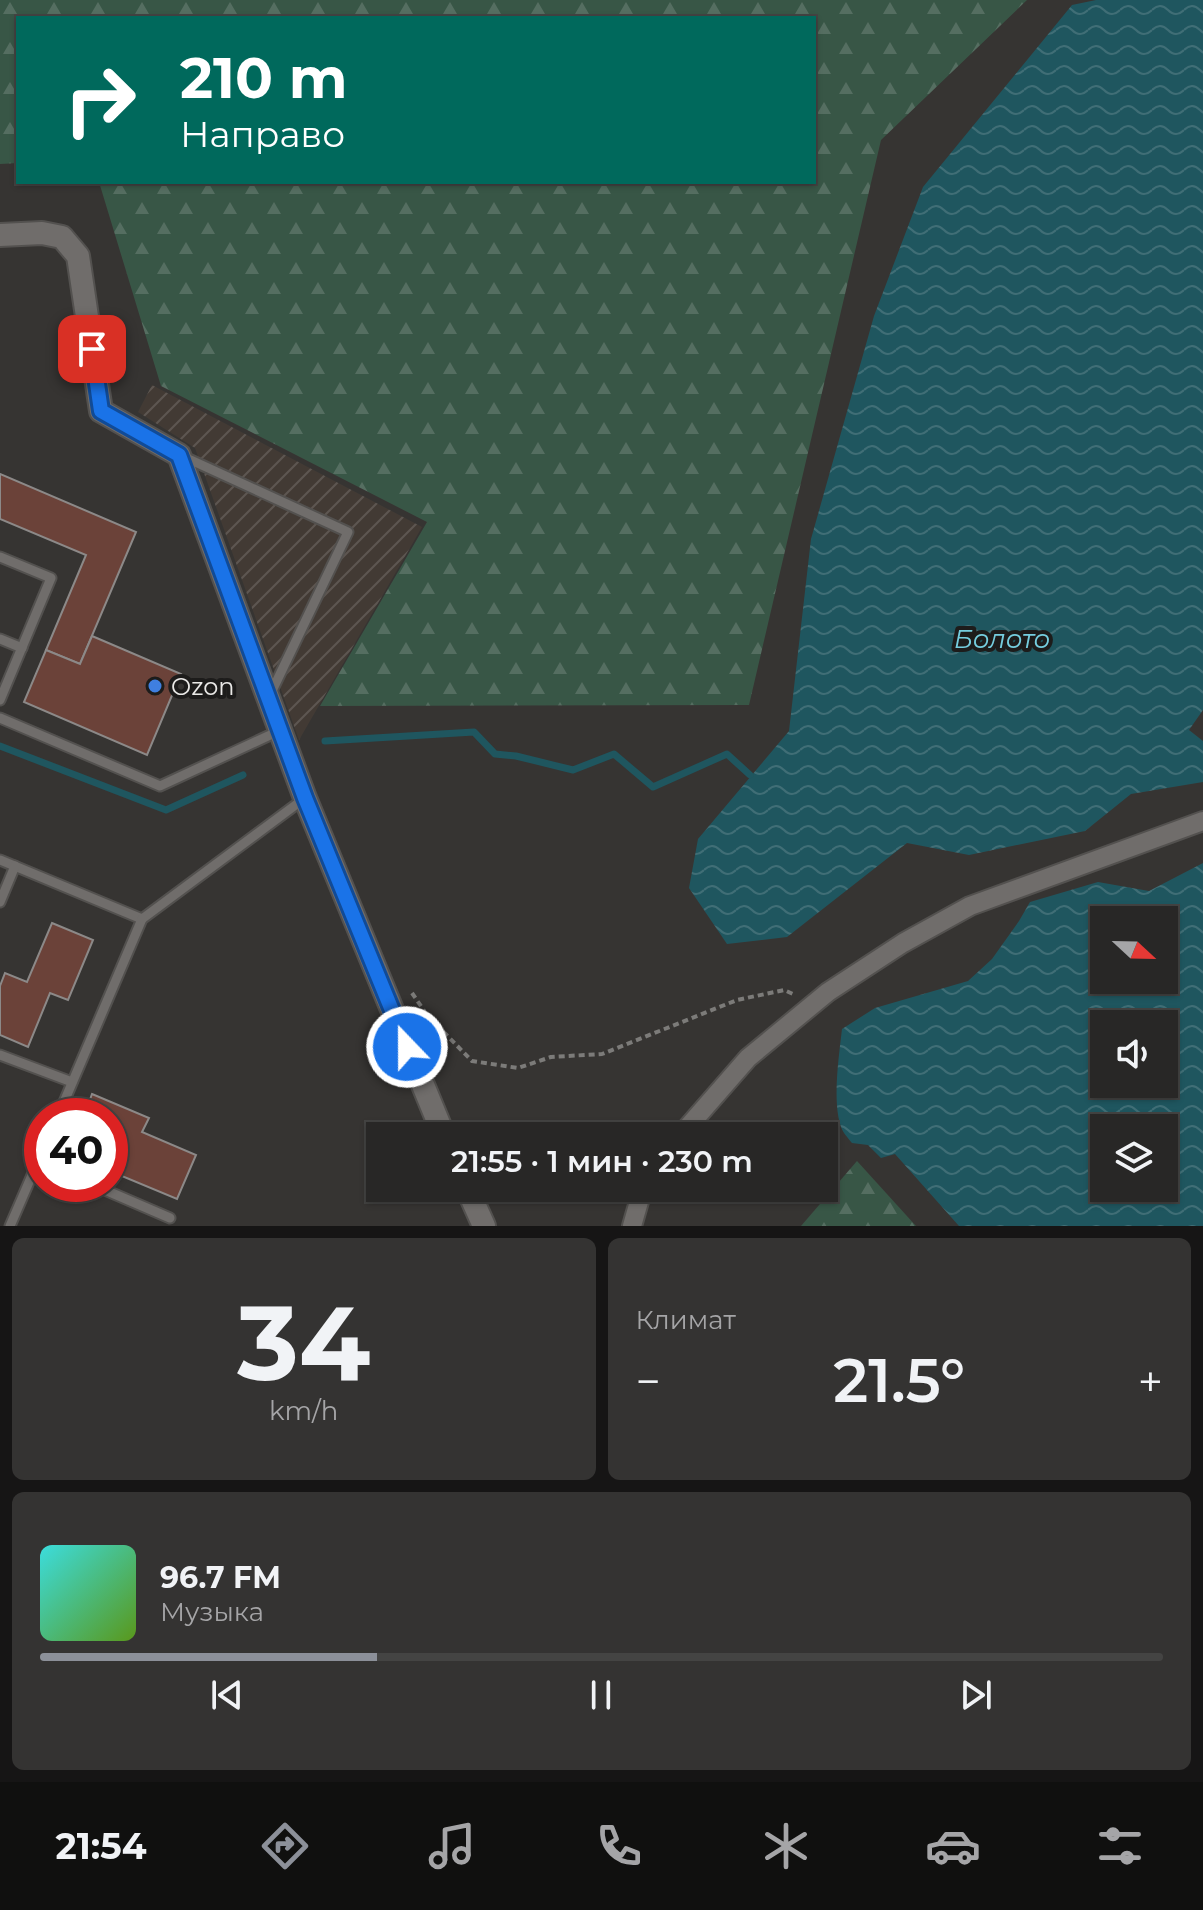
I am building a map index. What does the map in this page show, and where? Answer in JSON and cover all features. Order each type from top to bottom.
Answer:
[{"type":"street","points":[[0,235],[42,233],[62,237],[78,256],[101,411],[179,455],[305,798],[438,1122]]},
{"type":"street","points":[[692,1122],[748,1058],[828,992],[903,943],[970,906],[1203,821]]},
{"type":"street","points":[[473,1202],[484,1226]]},
{"type":"street","points":[[632,1226],[639,1202]]},
{"type":"lane","points":[[179,455],[348,532],[269,698]]},
{"type":"lane","points":[[0,557],[51,578],[0,700]]},
{"type":"lane","points":[[0,639],[22,648]]},
{"type":"lane","points":[[0,718],[160,786],[281,730]]},
{"type":"lane","points":[[65,1098],[142,919],[305,798]]},
{"type":"lane","points":[[0,860],[142,919]]},
{"type":"lane","points":[[0,902],[15,866]]},
{"type":"lane","points":[[0,1055],[72,1082]]},
{"type":"lane","points":[[10,1226],[24,1196]]},
{"type":"lane","points":[[128,1200],[170,1218]]},
{"type":"path","points":[[411,992],[427,1015],[472,1061],[518,1068],[551,1057],[602,1054],[737,1000],[784,990],[814,1004]]},
{"type":"shaded area","points":[[152,385],[422,527],[299,740],[195,448],[138,412]]},
{"type":"green space","points":[[0,0],[1027,0],[881,140],[749,705],[320,706],[427,522],[161,386],[100,184],[816,184],[816,16],[16,16],[16,163],[0,164]]},
{"type":"green space","points":[[857,1161],[916,1226],[801,1226],[822,1202],[838,1202],[838,1183]]},
{"type":"water","name":"Болото","points":[[1096,0],[1203,0],[1203,710],[1189,730],[1203,741],[1203,782],[1131,794],[1085,831],[969,855],[907,843],[787,937],[727,944],[689,888],[698,839],[789,731],[811,539],[874,316],[923,187],[1072,5]]},
{"type":"water","points":[[1203,863],[1203,1226],[959,1226],[895,1154],[881,1158],[868,1145],[852,1143],[845,1134],[837,1105],[842,1029],[875,1008],[968,981],[992,959],[1030,902],[1098,882],[1149,891]]},
{"type":"building","points":[[0,474],[136,532],[80,664],[46,650],[86,555],[0,519]]},
{"type":"building","points":[[92,636],[181,674],[147,755],[24,702],[46,650],[80,664]]},
{"type":"building","points":[[52,923],[93,940],[68,1000],[50,993],[28,1047],[0,1035],[0,986],[5,973],[27,982]]},
{"type":"building","points":[[128,1109],[149,1118],[142,1132],[196,1155],[177,1199],[128,1179]]},
{"type":"waterway","points":[[325,741],[474,732],[495,754],[573,770],[614,754],[653,787],[727,754],[750,775]]},
{"type":"waterway","points":[[0,746],[166,810],[243,775]]},
{"type":"place","name":"Ozon","points":[[155,686]]},
{"type":"route","points":[[92,349],[101,411],[179,455],[305,798],[407,1047]]}]
